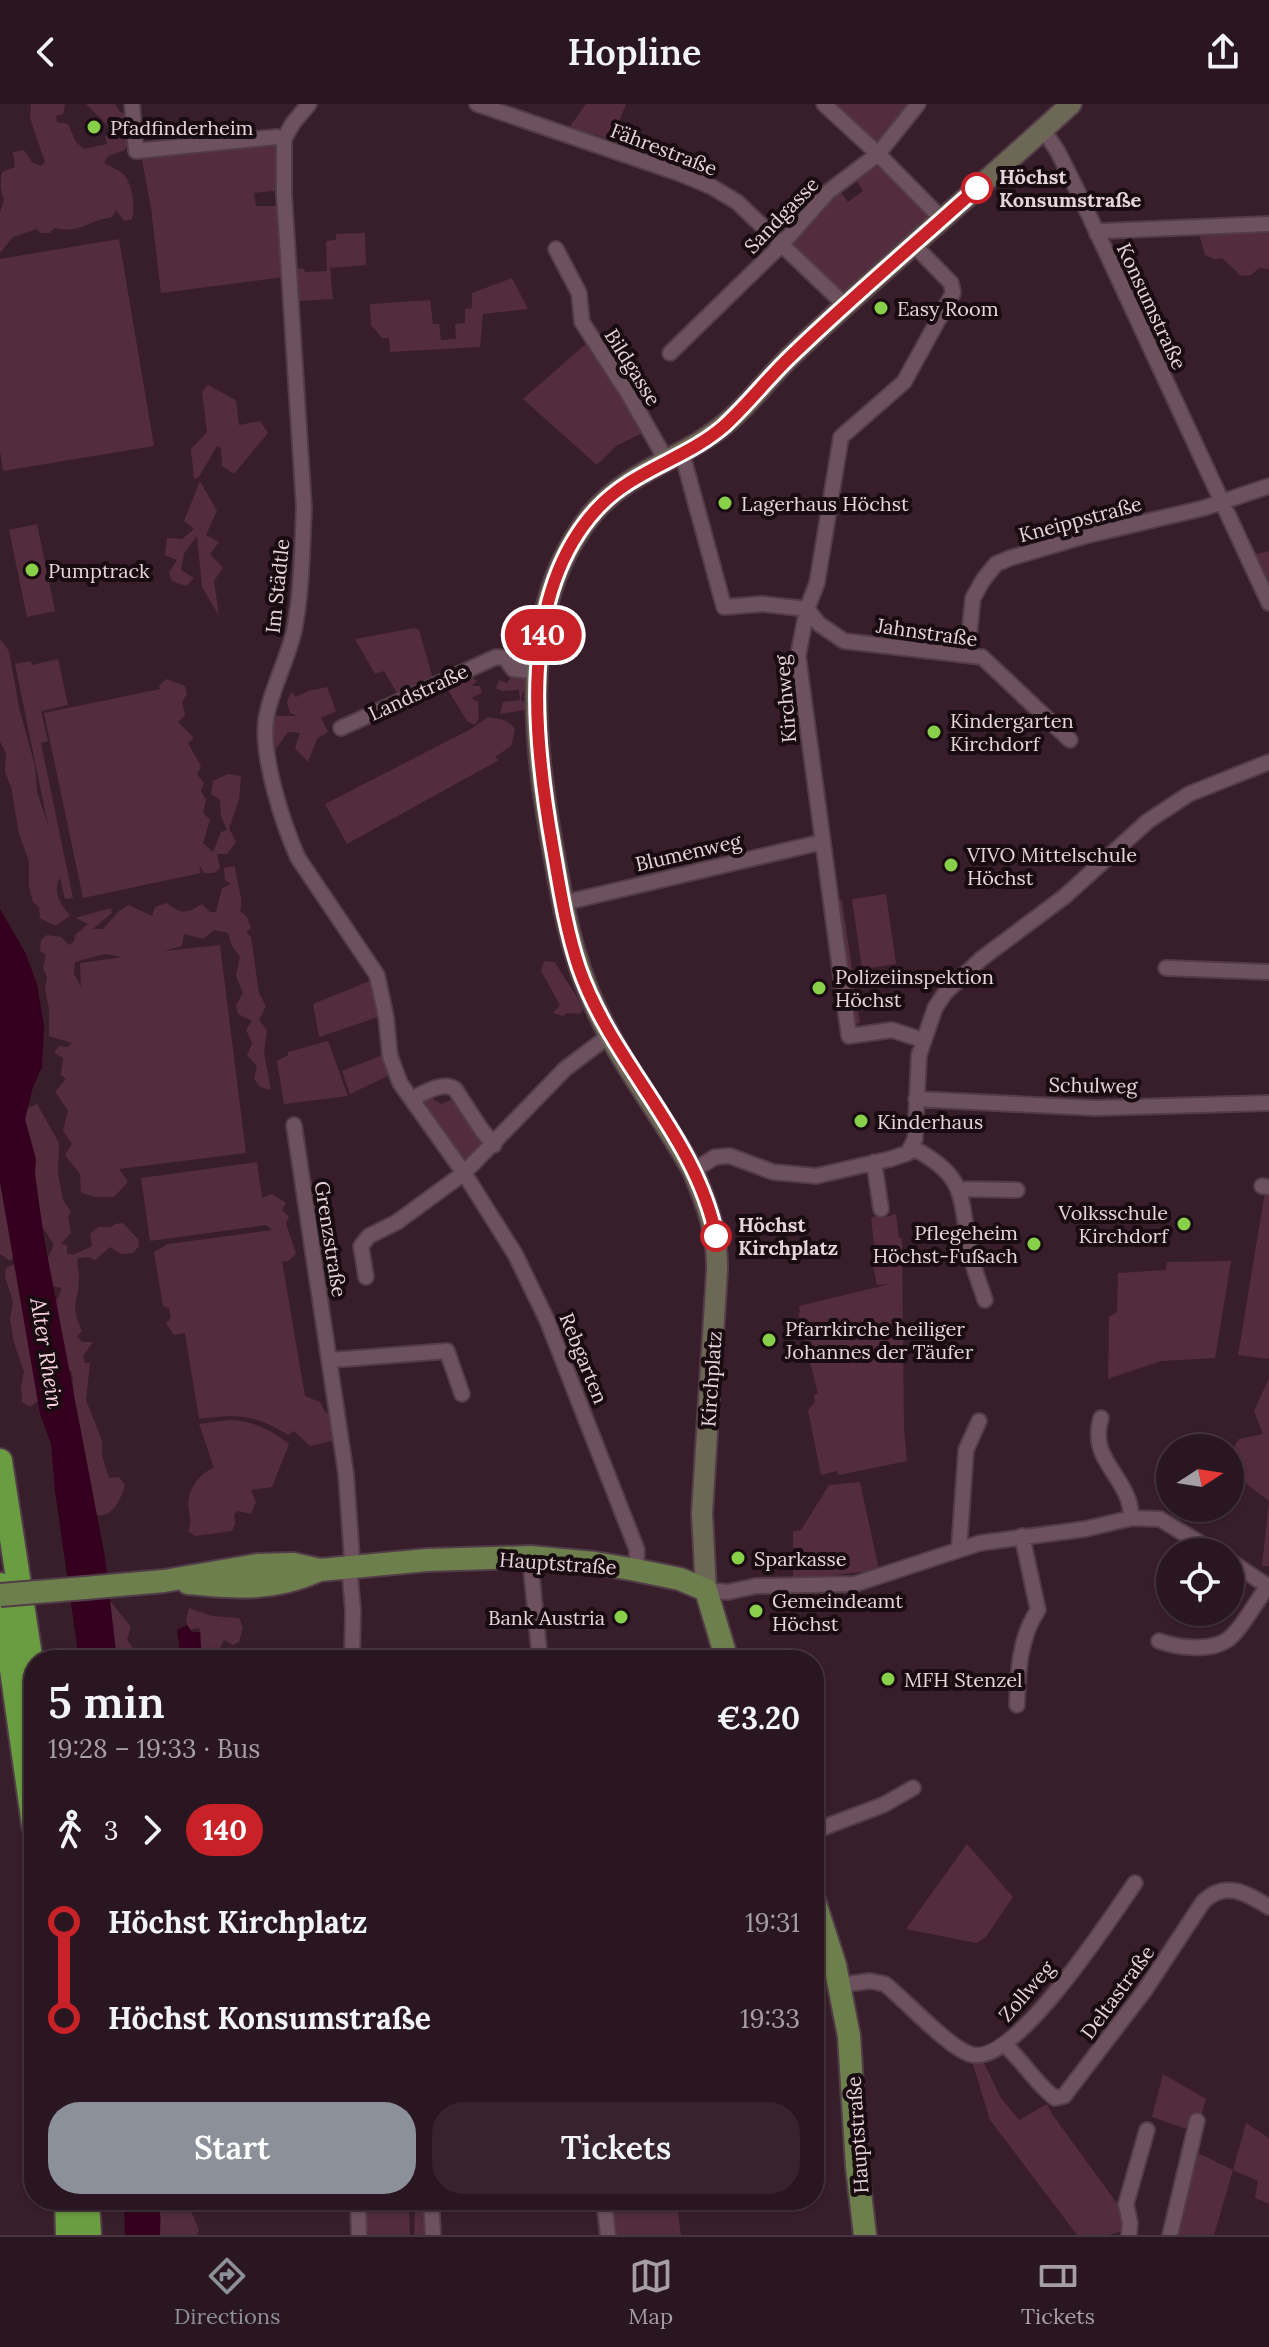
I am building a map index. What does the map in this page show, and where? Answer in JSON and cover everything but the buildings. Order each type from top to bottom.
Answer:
[{"type":"highway","points":[[0,1461],[29,1650]]},
{"type":"highway","points":[[0,1585],[24,1754]]},
{"type":"highway","points":[[67,2210],[68,2235]]},
{"type":"highway","points":[[88,2210],[89,2235]]},
{"type":"main road","points":[[693,1171],[594,1006],[580,971],[563,903],[539,761],[536,721],[543,635],[556,577],[578,533],[594,511],[616,490],[714,435],[742,410],[789,358],[1071,104]]},
{"type":"main road","name":"Kirchplatz","points":[[693,1171],[713,1225],[718,1254],[702,1513],[706,1590]]},
{"type":"main road","name":"Hauptstraße","points":[[0,1595],[162,1581],[238,1588],[292,1582],[335,1568],[427,1560],[530,1557],[636,1570],[680,1579],[706,1590]]},
{"type":"main road","points":[[706,1590],[724,1650]]},
{"type":"main road","name":"Hauptstraße","points":[[824,1933],[840,1985],[852,2061],[857,2167],[866,2234]]},
{"type":"street","points":[[132,104],[136,151],[276,137],[284,139],[309,104]]},
{"type":"street","name":"Fährestraße","points":[[477,104],[712,187],[737,202],[846,306]]},
{"type":"street","points":[[824,104],[942,219]]},
{"type":"street","name":"Sandgasse","points":[[670,353],[782,244],[828,192],[878,154],[918,104]]},
{"type":"street","name":"Konsumstraße","points":[[1043,129],[1058,152],[1269,603]]},
{"type":"street","name":"Im Städtle","points":[[284,139],[284,194],[304,508],[295,629],[266,719],[269,766],[298,858],[377,975],[390,1056],[400,1083],[464,1173]]},
{"type":"street","points":[[1097,234],[1103,231],[1269,224]]},
{"type":"street","name":"Kirchweg","points":[[914,245],[951,283],[953,293],[904,382],[841,437],[817,583],[807,609],[798,656],[849,1036],[892,1030],[923,1040]]},
{"type":"street","name":"Bildgasse","points":[[556,249],[579,293],[582,322],[660,449],[673,457],[724,607],[762,604],[807,609]]},
{"type":"street","points":[[1223,501],[1269,486]]},
{"type":"street","name":"Kneippstraße","points":[[967,654],[973,598],[996,564],[1085,536],[1223,501]]},
{"type":"street","name":"Jahnstraße","points":[[807,609],[819,624],[844,641],[982,657],[1070,740]]},
{"type":"street","name":"Landstraße","points":[[341,728],[496,657],[505,658],[513,669],[538,672]]},
{"type":"street","points":[[913,1148],[917,1072],[923,1040],[939,1000],[990,952],[1064,897],[1148,821],[1189,794],[1269,762]]},
{"type":"street","name":"Blumenweg","points":[[563,903],[822,842]]},
{"type":"street","points":[[1166,968],[1269,972]]},
{"type":"street","points":[[366,1277],[361,1246],[369,1236],[397,1222],[464,1173],[565,1069],[610,1035]]},
{"type":"street","points":[[412,1099],[449,1085],[494,1145]]},
{"type":"street","name":"Schulweg","points":[[916,1099],[1095,1108],[1269,1103]]},
{"type":"street","name":"Grenzstraße","points":[[294,1125],[346,1474],[335,1568],[350,1576],[354,1650]]},
{"type":"street","points":[[693,1171],[715,1157],[730,1156],[773,1172],[804,1176],[900,1157],[913,1148]]},
{"type":"street","points":[[913,1148],[942,1164],[959,1189],[971,1256],[985,1300]]},
{"type":"street","points":[[874,1162],[881,1209]]},
{"type":"street","name":"Rebgarten","points":[[464,1173],[515,1254],[547,1320],[637,1550],[636,1570]]},
{"type":"street","points":[[959,1189],[1017,1190]]},
{"type":"street","points":[[331,1360],[447,1351],[462,1394]]},
{"type":"street","points":[[1101,1418],[1097,1433],[1105,1461],[1128,1498],[1132,1518]]},
{"type":"street","points":[[959,1549],[966,1450],[979,1421]]},
{"type":"street","points":[[706,1590],[728,1592],[769,1585],[855,1584],[959,1549],[1022,1536],[1085,1529],[1132,1518],[1160,1519],[1192,1538]]},
{"type":"street","points":[[1017,1705],[1024,1637],[1038,1610],[1022,1536]]},
{"type":"street","points":[[530,1557],[539,1650]]},
{"type":"street","points":[[1159,1641],[1171,1646],[1194,1647],[1218,1645],[1231,1637],[1269,1586],[1244,1570]]},
{"type":"street","points":[[824,1827],[883,1805],[913,1788]]},
{"type":"street","name":"Zollweg","points":[[840,1985],[870,1981],[885,1984],[957,2047],[972,2055],[984,2055],[1005,2045],[1036,2017],[1135,1883]]},
{"type":"street","name":"Deltastraße","points":[[1005,2045],[1046,2092],[1055,2098],[1064,2096],[1145,1990],[1203,1902],[1215,1890],[1227,1889],[1250,1896],[1269,1907]]},
{"type":"street","points":[[1170,2235],[1197,2121]]},
{"type":"street","points":[[1129,2235],[1126,2204],[1147,2130]]},
{"type":"street","points":[[358,2210],[359,2235]]},
{"type":"street","points":[[432,2210],[433,2235]]},
{"type":"street","points":[[605,2210],[608,2235]]},
{"type":"shaded area","points":[[31,104],[65,104],[63,114],[56,116],[57,122],[68,124],[76,142],[84,149],[107,144],[105,136],[110,135],[109,127],[86,104],[115,104],[120,112],[130,114],[134,141],[125,150],[108,156],[104,163],[122,173],[131,188],[132,219],[124,221],[116,210],[112,217],[77,228],[54,228],[50,233],[40,233],[37,229],[13,237],[0,253],[0,212],[4,199],[2,172],[15,167],[13,152],[24,150],[32,162],[41,166],[45,162],[30,118]]},
{"type":"shaded area","points":[[586,104],[626,104],[612,140],[594,134],[582,139],[574,134],[571,125]]},
{"type":"shaded area","points":[[833,104],[914,104],[880,143],[874,142]]},
{"type":"shaded area","points":[[275,144],[278,147],[281,190],[254,193],[256,206],[281,206],[284,277],[161,293],[142,160],[145,157]]},
{"type":"shaded area","points":[[877,159],[928,214],[929,221],[845,294],[793,247],[794,237],[838,189],[848,202],[863,191],[854,177]]},
{"type":"shaded area","points":[[1269,228],[1269,269],[1259,268],[1251,275],[1241,276],[1222,258],[1205,255],[1199,234],[1204,231]]},
{"type":"shaded area","points":[[365,233],[366,265],[330,268],[333,299],[298,301],[295,268],[304,269],[305,272],[327,271],[326,241],[336,240],[336,234]]},
{"type":"shaded area","points":[[119,239],[154,446],[3,471],[0,451],[0,259]]},
{"type":"shaded area","points":[[512,278],[528,309],[483,314],[480,347],[390,352],[389,338],[382,338],[371,325],[370,304],[430,300],[433,324],[439,324],[441,340],[456,339],[455,324],[465,323],[465,309],[472,308],[472,293]]},
{"type":"shaded area","points":[[588,342],[644,432],[616,446],[597,465],[523,399]]},
{"type":"shaded area","points":[[208,385],[236,400],[239,425],[260,421],[268,433],[234,474],[222,466],[221,448],[217,446],[199,477],[194,479],[191,449],[207,432],[202,392]]},
{"type":"shaded area","points":[[200,481],[217,511],[206,535],[219,542],[210,554],[223,568],[214,581],[219,616],[202,587],[197,536],[184,554],[181,570],[194,578],[186,586],[172,581],[169,573],[177,560],[165,555],[167,538],[182,539],[194,529],[184,521]]},
{"type":"shaded area","name":"Pumptrack","points":[[37,524],[55,611],[27,617],[9,530]]},
{"type":"shaded area","points":[[1269,551],[1269,592],[1252,555]]},
{"type":"shaded area","points":[[414,628],[419,630],[433,679],[398,695],[384,671],[375,674],[355,639]]},
{"type":"shaded area","points":[[0,639],[9,651],[19,707],[35,766],[37,792],[48,825],[15,664],[31,661],[32,665],[58,659],[68,705],[41,711],[48,741],[41,743],[73,898],[65,899],[60,878],[57,893],[70,916],[55,926],[40,918],[39,907],[33,902],[29,887],[29,861],[19,834],[11,787],[5,772],[6,753],[0,741]]},
{"type":"shaded area","points":[[466,673],[477,681],[471,686],[480,686],[482,693],[471,698],[478,702],[479,718],[475,725],[467,721],[445,685]]},
{"type":"shaded area","points":[[514,673],[529,677],[528,689],[523,692],[521,700],[528,703],[528,708],[500,714],[503,702],[520,700],[519,690],[502,691],[496,688],[499,680],[507,683]]},
{"type":"shaded area","points":[[166,679],[185,686],[187,694],[182,702],[185,715],[178,722],[194,738],[188,743],[201,766],[197,774],[204,783],[201,791],[206,800],[203,812],[210,820],[203,843],[213,852],[221,832],[227,830],[221,816],[220,800],[211,794],[213,781],[228,774],[241,776],[239,800],[229,828],[236,842],[227,854],[217,854],[220,868],[214,873],[204,873],[199,865],[201,873],[83,898],[44,713],[160,689],[159,686]]},
{"type":"shaded area","points":[[327,687],[336,711],[321,718],[328,732],[317,739],[308,762],[295,748],[300,733],[288,732],[275,750],[272,727],[275,716],[297,716],[290,713],[287,702],[291,692],[296,697]]},
{"type":"shaded area","points":[[488,717],[507,722],[515,730],[511,746],[495,757],[499,760],[347,844],[325,804],[471,729]]},
{"type":"shaded area","points":[[235,866],[240,911],[247,917],[251,928],[246,932],[251,937],[259,993],[266,1006],[259,1020],[267,1030],[264,1053],[271,1090],[260,1087],[254,1079],[257,1066],[247,1055],[252,1043],[246,1030],[252,1021],[238,1014],[236,1005],[243,993],[236,976],[240,957],[228,933],[214,930],[203,939],[184,934],[182,946],[164,951],[220,945],[246,1153],[119,1169],[128,1182],[114,1197],[81,1193],[80,1174],[65,1155],[72,1144],[63,1131],[68,1110],[55,1092],[66,1079],[61,1075],[63,1058],[54,1052],[59,1046],[68,1047],[72,1043],[49,1036],[45,989],[47,977],[43,968],[46,955],[40,951],[41,940],[47,935],[61,937],[69,945],[88,924],[75,918],[111,908],[112,913],[93,929],[103,929],[129,905],[152,916],[155,907],[167,903],[181,911],[202,904],[210,912],[216,912],[222,888],[231,884],[225,880],[224,868]],"holes":[[[105,954],[122,957],[80,963],[81,987],[74,973],[75,962]]]},
{"type":"shaded area","points":[[886,894],[896,964],[862,969],[852,899]]},
{"type":"shaded area","points":[[842,900],[860,1023],[853,1024],[836,901]]},
{"type":"shaded area","points":[[544,961],[555,962],[583,1010],[580,1014],[567,1013],[563,1016],[553,1013],[560,1005],[541,971]]},
{"type":"shaded area","points":[[372,980],[381,1016],[319,1037],[313,1004]]},
{"type":"shaded area","points":[[328,1041],[348,1096],[284,1104],[277,1061],[288,1052]]},
{"type":"shaded area","points":[[385,1054],[392,1074],[350,1094],[342,1071]]},
{"type":"shaded area","points":[[430,1097],[441,1104],[456,1098],[487,1145],[469,1159],[461,1158],[421,1100]]},
{"type":"shaded area","points":[[37,1104],[59,1143],[58,1174],[63,1200],[71,1212],[68,1217],[71,1233],[61,1244],[67,1245],[67,1253],[73,1255],[92,1246],[90,1234],[98,1227],[123,1223],[138,1239],[139,1246],[133,1253],[121,1254],[110,1247],[95,1260],[89,1257],[78,1258],[77,1261],[79,1278],[75,1309],[82,1331],[77,1336],[82,1342],[93,1342],[83,1356],[85,1363],[90,1363],[86,1400],[102,1441],[102,1456],[109,1478],[119,1477],[125,1485],[118,1503],[105,1515],[92,1514],[92,1489],[79,1469],[72,1372],[64,1366],[53,1309],[62,1288],[52,1286],[47,1259],[54,1245],[40,1223],[24,1120],[28,1108]]},
{"type":"shaded area","points":[[257,1162],[262,1198],[272,1194],[286,1203],[282,1210],[289,1217],[286,1223],[296,1254],[287,1262],[282,1261],[305,1396],[320,1402],[325,1412],[334,1416],[340,1439],[310,1446],[294,1431],[288,1435],[255,1419],[224,1416],[199,1419],[185,1333],[174,1335],[166,1323],[171,1318],[169,1308],[163,1306],[154,1252],[168,1244],[272,1230],[266,1225],[150,1241],[141,1178]]},
{"type":"shaded area","points":[[0,1182],[14,1257],[10,1261],[0,1254]]},
{"type":"shaded area","points":[[1265,1192],[1269,1193],[1269,1359],[1238,1355]]},
{"type":"shaded area","points":[[883,1213],[885,1217],[896,1214],[899,1238],[902,1238],[907,1461],[839,1475],[837,1471],[821,1475],[808,1410],[815,1402],[814,1395],[818,1394],[798,1313],[799,1306],[890,1284],[877,1285],[872,1260],[875,1252],[871,1218]]},
{"type":"shaded area","points":[[1231,1261],[1215,1358],[1161,1361],[1108,1379],[1109,1317],[1117,1312],[1118,1273],[1166,1270],[1167,1262]]},
{"type":"shaded area","points":[[15,1264],[38,1401],[30,1407],[22,1402],[24,1372],[14,1343],[10,1319],[13,1302],[5,1277],[6,1268]]},
{"type":"shaded area","points":[[1269,1378],[1269,1501],[1244,1482],[1244,1438],[1263,1434],[1254,1411]]},
{"type":"shaded area","points":[[229,1420],[261,1427],[289,1444],[272,1487],[251,1490],[256,1502],[251,1514],[238,1511],[234,1514],[232,1531],[195,1536],[188,1531],[190,1493],[202,1475],[214,1468],[199,1424]]},
{"type":"shaded area","points":[[860,1482],[879,1570],[793,1578],[793,1531],[801,1530],[829,1485]]},
{"type":"shaded area","points":[[1269,1501],[1269,1566],[1262,1566]]},
{"type":"shaded area","points":[[111,1602],[131,1627],[127,1640],[134,1650],[106,1650],[98,1620]]},
{"type":"shaded area","points":[[189,1608],[212,1616],[239,1618],[243,1627],[239,1642],[233,1645],[224,1640],[219,1650],[196,1650],[190,1640],[201,1636],[199,1628],[189,1630],[186,1620]]},
{"type":"shaded area","points":[[967,1844],[1013,1897],[985,1938],[976,1943],[906,1929]]},
{"type":"shaded area","points":[[972,2061],[983,2061],[1001,2098],[1019,2120],[1047,2104],[1116,2202],[1125,2209],[1125,2230],[1109,2235],[1077,2235],[990,2120]]},
{"type":"shaded area","points":[[1163,2074],[1206,2099],[1201,2117],[1194,2115],[1190,2130],[1152,2117]]},
{"type":"shaded area","points":[[1246,2123],[1269,2138],[1269,2204],[1255,2198],[1258,2181],[1233,2170]]},
{"type":"shaded area","points":[[1192,2150],[1233,2170],[1214,2235],[1173,2235]]},
{"type":"shaded area","points":[[158,2210],[192,2210],[199,2230],[197,2235],[160,2235]]},
{"type":"shaded area","points":[[363,2210],[409,2210],[410,2235],[363,2235]]},
{"type":"shaded area","points":[[415,2210],[424,2210],[424,2225],[429,2235],[414,2235]]},
{"type":"shaded area","points":[[611,2210],[677,2210],[681,2235],[615,2235]]},
{"type":"water","name":"Alter Rhein","points":[[0,909],[25,952],[37,984],[44,1026],[42,1067],[25,1119],[36,1159],[35,1174],[44,1238],[105,1557],[116,1650],[78,1650],[51,1444],[40,1414],[0,1182]]},
{"type":"water","points":[[187,1625],[192,1632],[200,1632],[201,1650],[180,1650],[177,1630]]},
{"type":"water","points":[[124,2210],[160,2210],[160,2235],[125,2235]]},
{"type":"bus line","name":"140","points":[[716,1236],[706,1200],[693,1171],[594,1006],[572,944],[550,832],[537,741],[538,672],[549,605],[565,557],[594,511],[616,490],[639,475],[714,435],[742,410],[789,358],[977,188]]},
{"type":"place","name":"Pfadfinderheim","points":[[94,127]]},
{"type":"place","name":"Höchst Konsumstraße","points":[[977,188]]},
{"type":"place","name":"Easy Room","points":[[881,308]]},
{"type":"place","name":"Lagerhaus Höchst","points":[[725,503]]},
{"type":"place","name":"Pumptrack","points":[[32,570]]},
{"type":"place","name":"Kindergarten Kirchdorf","points":[[934,732]]},
{"type":"place","name":"VIVO Mittelschule Höchst","points":[[951,865]]},
{"type":"place","name":"Polizeiinspektion Höchst","points":[[819,988]]},
{"type":"place","name":"Kinderhaus","points":[[861,1121]]},
{"type":"place","name":"Volksschule Kirchdorf","points":[[1184,1224]]},
{"type":"place","name":"Höchst Kirchplatz","points":[[716,1236]]},
{"type":"place","name":"Pflegeheim Höchst-Fußach","points":[[1034,1244]]},
{"type":"place","name":"Pfarrkirche heiliger Johannes der Täufer","points":[[769,1340]]},
{"type":"place","name":"Sparkasse","points":[[738,1558]]},
{"type":"place","name":"Gemeindeamt Höchst","points":[[756,1611]]},
{"type":"place","name":"Bank Austria","points":[[621,1617]]},
{"type":"place","name":"MFH Stenzel","points":[[888,1679]]}]
